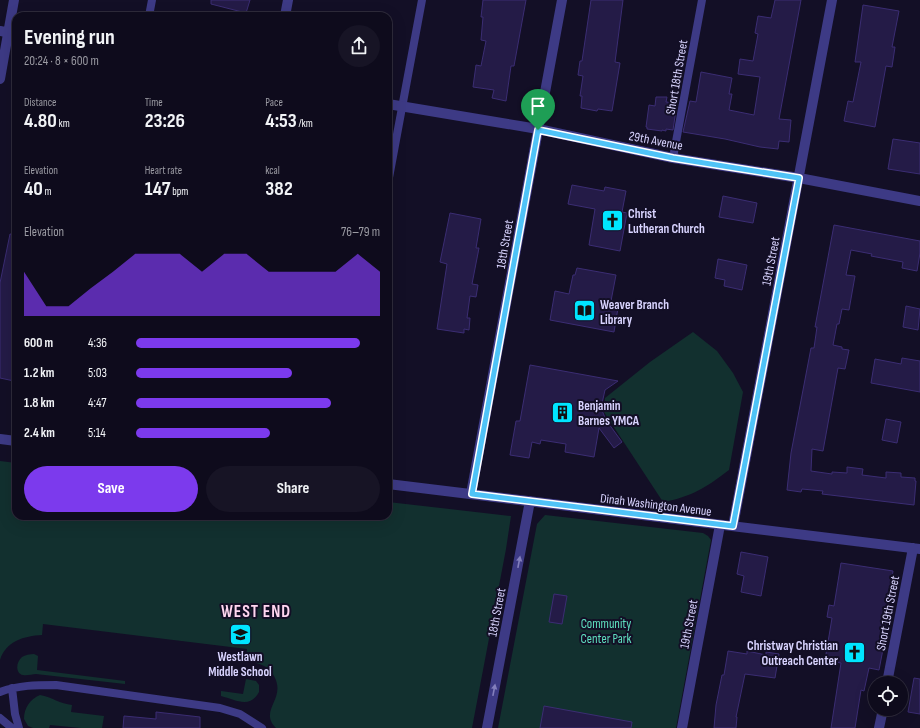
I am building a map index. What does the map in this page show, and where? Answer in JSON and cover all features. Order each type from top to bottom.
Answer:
[{"type":"street","points":[[0,79],[14,0]]},
{"type":"street","points":[[286,12],[288,0]]},
{"type":"street","name":"18th Street","points":[[472,494],[562,0]]},
{"type":"street","name":"19th Street","points":[[733,526],[832,0]]},
{"type":"street","name":"29th Avenue","points":[[392,105],[538,130],[673,158],[799,178],[920,201]]},
{"type":"street","points":[[0,439],[12,440]]},
{"type":"street","name":"Dinah Washington Avenue","points":[[392,484],[916,549]]},
{"type":"street","name":"18th Street","points":[[487,728],[530,501]]},
{"type":"street","name":"19th Street","points":[[682,728],[720,525]]},
{"type":"street","name":"Short 19th Street","points":[[889,676],[916,549]]},
{"type":"street","points":[[879,728],[881,716]]},
{"type":"lane","points":[[150,12],[152,0]]},
{"type":"lane","points":[[392,161],[422,0]]},
{"type":"lane","name":"Short 18th Street","points":[[673,158],[702,0]]},
{"type":"lane","points":[[0,692],[12,688],[37,684],[56,685],[220,708],[240,714],[262,728]]},
{"type":"lane","points":[[12,688],[15,714],[19,728]]},
{"type":"lane","points":[[0,718],[12,728]]},
{"type":"green space","points":[[693,332],[717,351],[733,373],[743,392],[729,470],[690,494],[663,502],[604,412],[605,398],[650,362]]},
{"type":"green space","name":"Westlawn Middle School","points":[[0,461],[12,462],[12,520],[392,520],[392,502],[511,516],[472,728],[276,728],[271,722],[270,716],[276,698],[277,684],[274,676],[267,668],[246,658],[247,649],[43,624],[42,635],[22,638],[16,641],[7,648],[0,660]]},
{"type":"green space","name":"Community Center Park","points":[[545,515],[703,533],[711,540],[676,728],[498,728],[537,524]]},
{"type":"green space","points":[[29,654],[38,656],[37,670],[125,681],[125,684],[36,674],[20,674],[17,667],[20,659]]},
{"type":"green space","points":[[246,679],[256,681],[259,685],[259,692],[251,700],[242,702],[221,696],[221,691],[243,694]]},
{"type":"green space","points":[[40,695],[72,705],[71,712],[104,716],[102,728],[81,728],[50,725],[49,728],[33,728],[28,726],[24,719],[26,708],[33,699]]},
{"type":"building","points":[[211,0],[250,0],[246,12],[211,4]]},
{"type":"building","points":[[483,0],[526,0],[514,66],[511,66],[506,101],[492,98],[494,90],[473,87],[476,65],[481,66],[486,41],[481,40]]},
{"type":"building","points":[[591,0],[623,0],[615,62],[620,63],[612,111],[598,109],[597,111],[581,108],[582,96],[580,96],[583,76],[578,75],[580,61],[582,61]]},
{"type":"building","points":[[775,0],[801,0],[779,119],[791,120],[789,142],[779,141],[778,149],[760,147],[683,132],[690,101],[696,102],[701,72],[732,78],[729,94],[732,94],[729,110],[754,115],[760,77],[738,74],[740,59],[753,61],[758,34],[755,33],[758,16],[771,18]]},
{"type":"building","points":[[863,5],[899,11],[892,47],[895,47],[892,67],[886,66],[875,127],[844,121],[848,101],[853,102],[861,62],[855,62]]},
{"type":"building","points":[[656,97],[667,97],[666,102],[677,103],[673,130],[666,129],[666,131],[662,131],[647,129],[649,105],[655,106]]},
{"type":"building","points":[[893,139],[920,143],[920,174],[888,169]]},
{"type":"building","name":"Christ Lutheran Church","points":[[572,185],[604,191],[605,187],[626,191],[622,212],[627,213],[620,251],[589,245],[595,209],[568,204]]},
{"type":"building","points":[[723,196],[757,203],[753,223],[719,217]]},
{"type":"building","points":[[450,213],[481,219],[476,248],[479,248],[472,284],[478,285],[476,297],[470,296],[467,318],[470,318],[469,330],[464,329],[464,333],[437,329],[447,264],[440,262]]},
{"type":"building","points":[[834,225],[920,241],[920,253],[917,271],[902,268],[903,262],[871,256],[872,254],[851,250],[846,275],[855,276],[849,310],[842,309],[839,324],[837,324],[833,345],[849,350],[845,369],[838,368],[823,451],[812,449],[811,471],[832,474],[832,472],[847,473],[847,467],[863,469],[862,475],[886,478],[886,472],[901,473],[901,477],[915,478],[914,505],[822,494],[823,491],[802,489],[801,492],[787,490],[791,453],[811,348],[814,348],[817,327],[815,327]]},
{"type":"building","points":[[10,234],[12,234],[12,381],[0,378],[0,283]]},
{"type":"building","points":[[718,259],[747,265],[742,290],[724,286],[725,280],[715,278]]},
{"type":"building","name":"Weaver Branch Library","points":[[577,268],[616,275],[611,301],[619,302],[614,332],[550,320],[555,291],[569,294],[573,275],[575,275]]},
{"type":"building","points":[[906,306],[920,309],[918,330],[903,327]]},
{"type":"building","points":[[902,358],[920,361],[920,392],[871,383],[875,359],[901,364]]},
{"type":"building","name":"Benjamin Barnes YMCA","points":[[530,365],[618,381],[605,390],[601,408],[606,420],[622,442],[614,448],[599,428],[594,457],[565,452],[566,444],[541,440],[540,444],[532,442],[529,458],[510,455],[516,421],[520,421]]},
{"type":"building","points":[[886,419],[901,422],[897,443],[882,440]]},
{"type":"building","points":[[741,552],[768,557],[761,596],[741,592],[744,576],[737,574]]},
{"type":"building","points":[[841,563],[893,571],[882,644],[884,644],[879,670],[869,668],[864,691],[861,690],[855,728],[831,728],[841,663],[825,660],[832,618],[827,617],[829,605],[834,606]]},
{"type":"building","points":[[554,594],[567,596],[562,624],[549,622]]},
{"type":"building","points":[[728,651],[747,654],[747,651],[766,655],[766,652],[779,654],[775,678],[745,674],[736,717],[736,728],[714,728],[716,705],[722,675],[724,675]]},
{"type":"building","points":[[914,678],[920,679],[920,714],[908,712]]},
{"type":"building","points":[[544,706],[632,722],[631,728],[540,728]]},
{"type":"building","points":[[156,712],[200,717],[200,728],[123,728],[124,716],[156,719]]},
{"type":"place","name":"Christ Lutheran Church","points":[[612,220]]},
{"type":"place","name":"Weaver Branch Library","points":[[584,311]]},
{"type":"place","name":"Benjamin Barnes YMCA","points":[[562,412]]},
{"type":"place","name":"Westlawn Middle School","points":[[240,634]]},
{"type":"place","name":"Christway Christian Outreach Center","points":[[854,652]]},
{"type":"district","name":"WEST END","points":[[256,611]]},
{"type":"route","points":[[538,130],[673,158],[799,178],[733,526],[472,494],[538,130]]}]
